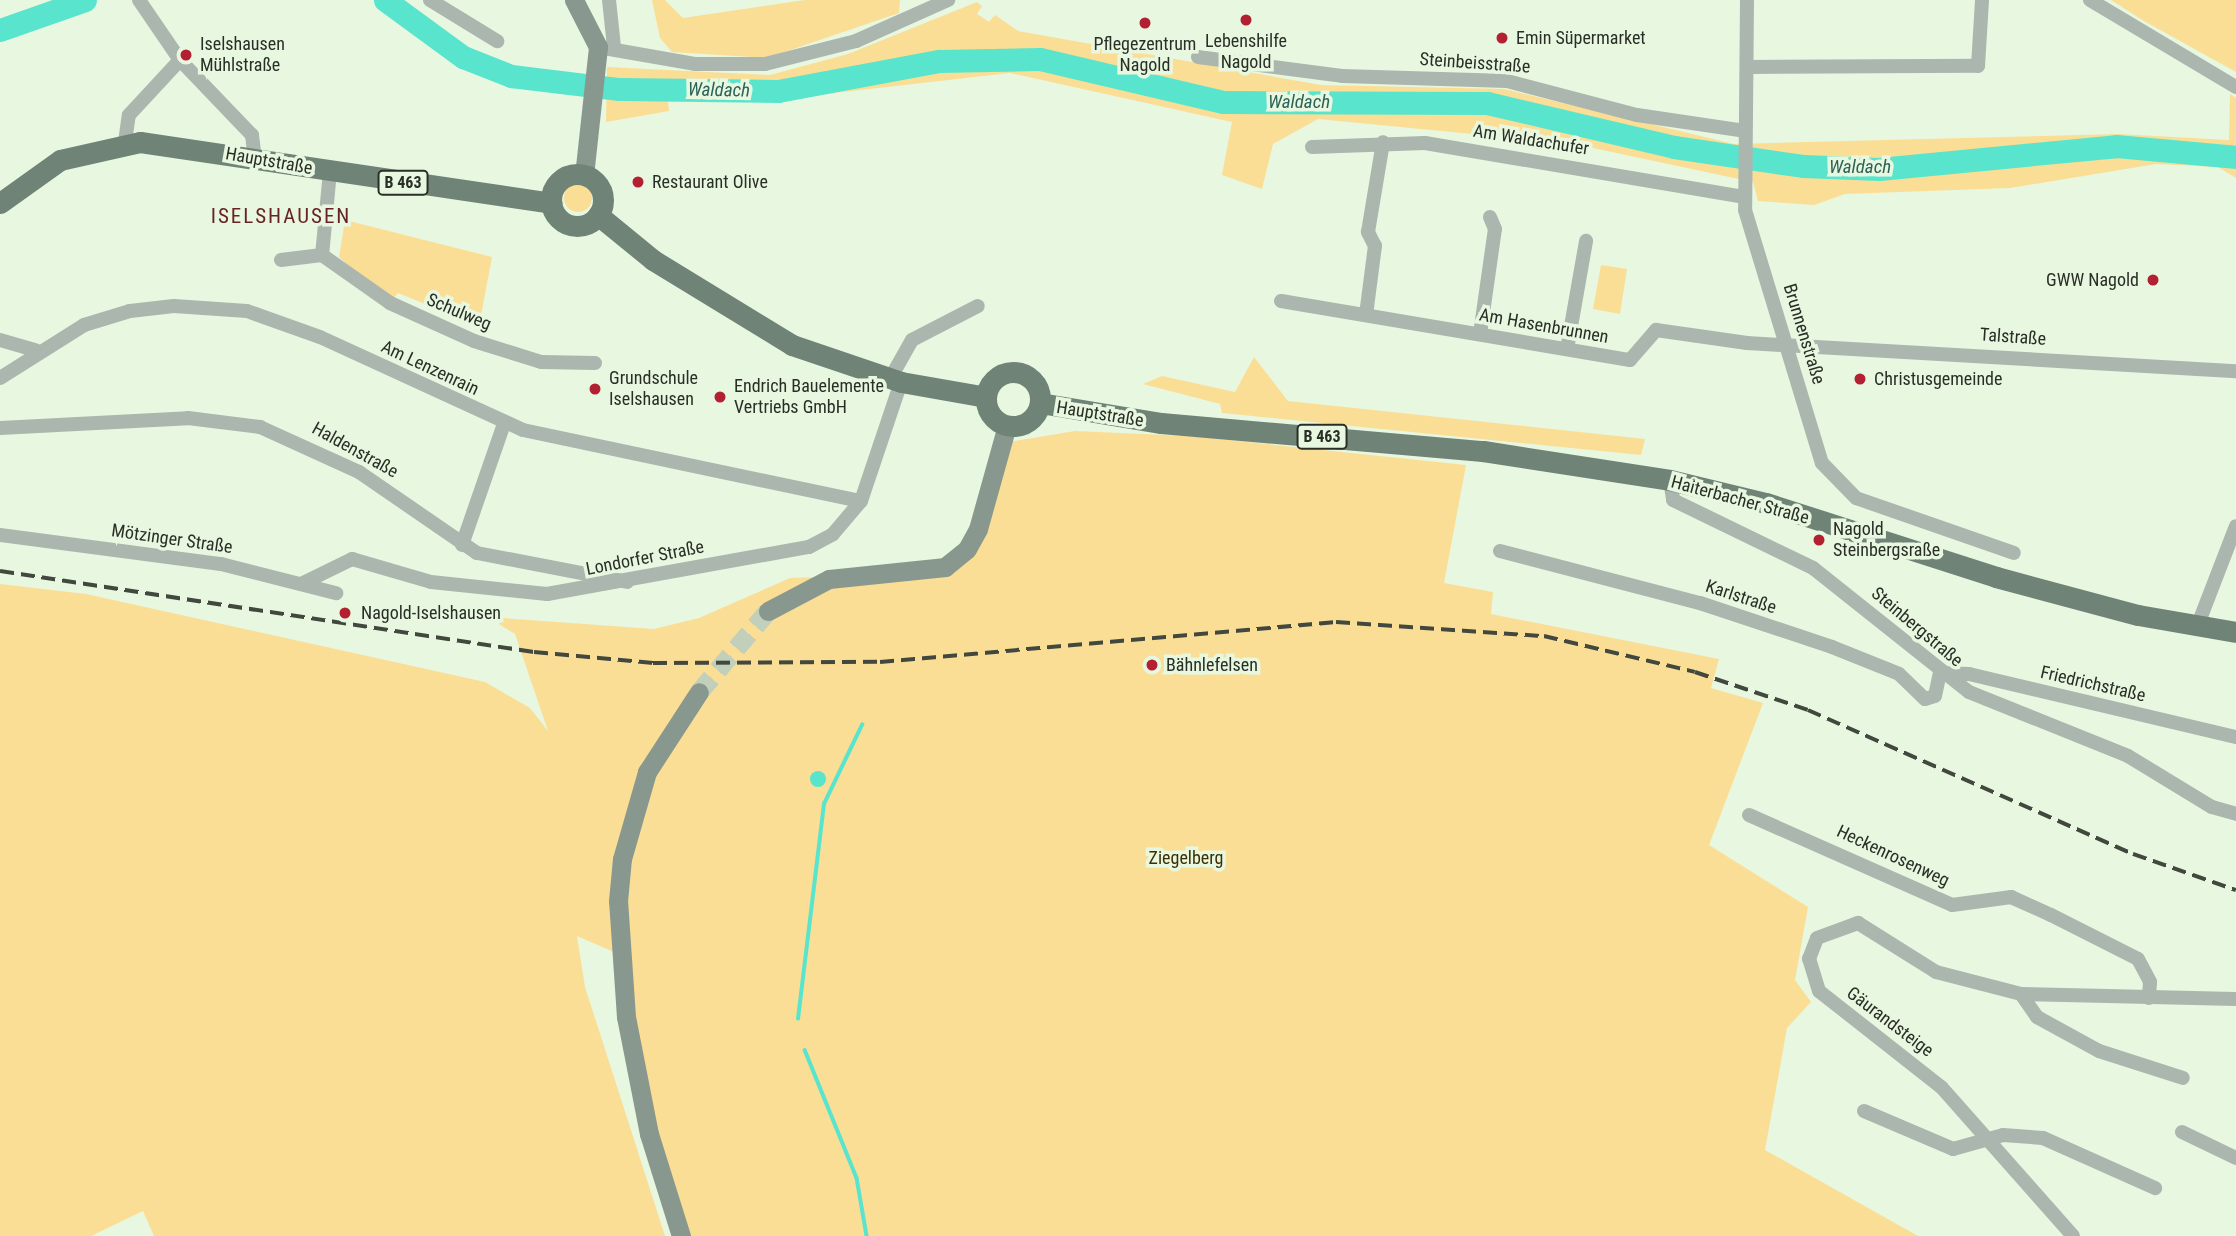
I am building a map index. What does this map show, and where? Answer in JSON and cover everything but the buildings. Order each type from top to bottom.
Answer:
[{"type":"main road","name":"Hauptstraße","points":[[0,203],[60,160],[125,142],[255,158],[552,203]]},
{"type":"main road","points":[[584,175],[602,191],[598,215],[584,224],[568,224],[552,203],[561,180],[584,175]]},
{"type":"main road","points":[[598,215],[653,260],[763,330],[895,380],[986,397]]},
{"type":"main road","points":[[1016,372],[1037,386],[1040,403],[1032,419],[1007,425],[994,418],[986,397],[999,376],[1016,372]]},
{"type":"main road","name":"Hauptstraße","points":[[1040,403],[1161,423],[1483,451]]},
{"type":"main road","name":"Haiterbacher Straße","points":[[1483,451],[1671,480],[1766,503],[1996,578],[2197,627],[2236,632]]},
{"type":"street","points":[[139,0],[180,60],[251,135],[255,158]]},
{"type":"street","points":[[430,0],[497,41]]},
{"type":"street","points":[[573,0],[606,47],[695,64],[765,64],[856,41],[948,0]]},
{"type":"street","points":[[584,175],[598,78],[606,47],[609,0]]},
{"type":"street","name":"Brunnenstraße","points":[[1747,0],[1749,66],[1743,190],[1822,463],[1835,482],[1856,498],[1914,523],[2014,553]]},
{"type":"street","points":[[1749,66],[1978,66],[1982,0]]},
{"type":"street","points":[[2090,0],[2236,88]]},
{"type":"street","name":"Steinbeisstraße","points":[[1198,57],[1342,76],[1507,81],[1637,115],[1745,131]]},
{"type":"street","points":[[125,142],[129,115],[180,60]]},
{"type":"street","points":[[1366,315],[1375,246],[1367,232],[1383,142]]},
{"type":"street","name":"Am Waldachufer","points":[[1312,147],[1383,142],[1559,163],[1743,190]]},
{"type":"street","points":[[281,260],[322,255],[330,171]]},
{"type":"street","points":[[1480,334],[1495,229],[1490,217]]},
{"type":"street","points":[[1567,349],[1586,241]]},
{"type":"street","name":"Schulweg","points":[[322,255],[390,303],[472,340],[541,362],[595,363]]},
{"type":"street","name":"Am Hasenbrunnen","points":[[1281,301],[1630,360],[1656,330],[1787,345]]},
{"type":"street","name":"Am Lenzenrain","points":[[0,378],[36,350],[84,325],[131,312],[173,306],[247,311],[320,337],[504,424],[861,501]]},
{"type":"street","name":"Londorfer Straße","points":[[300,584],[352,559],[469,587],[547,594],[627,582],[809,547],[833,534],[861,501],[895,380],[912,340],[978,306]]},
{"type":"street","points":[[0,340],[36,350]]},
{"type":"street","name":"Talstraße","points":[[1787,345],[2236,371]]},
{"type":"street","name":"Haldenstraße","points":[[0,428],[188,418],[260,427],[359,472],[462,545],[515,565],[611,574],[627,582]]},
{"type":"street","points":[[462,545],[504,424]]},
{"type":"street","points":[[768,611],[829,579],[945,567],[967,549],[978,528],[1007,425]]},
{"type":"street","name":"Steinbergstraße","points":[[1671,480],[1673,500],[1813,568],[1940,673],[1969,692],[2128,756],[2212,807],[2236,814]]},
{"type":"street","points":[[2197,627],[2236,526]]},
{"type":"street","name":"Mötzinger Straße","points":[[0,535],[221,564],[336,593]]},
{"type":"street","name":"Karlstraße","points":[[1500,551],[1700,604],[1832,647],[1899,674],[1925,699],[1935,696],[1940,673]]},
{"type":"street","name":"Friedrichstraße","points":[[1940,673],[1969,674],[2236,737]]},
{"type":"street","points":[[681,1236],[649,1134],[626,1017],[618,901],[624,848],[648,772],[699,692]]},
{"type":"street","name":"Heckenrosenweg","points":[[1749,816],[1952,905],[2011,897],[2051,915],[2138,959],[2150,982],[2149,998]]},
{"type":"street","name":"Gäurandsteige","points":[[2073,1236],[1914,1062],[1819,991],[1812,948],[1827,931],[1858,923],[1936,972],[2021,993],[2236,999]]},
{"type":"street","points":[[2021,993],[2037,1017],[2099,1051],[2183,1078]]},
{"type":"street","points":[[1864,1111],[1952,1149],[2021,1133],[2043,1138],[2155,1188]]},
{"type":"street","points":[[2182,1132],[2236,1158]]},
{"type":"green space","points":[[652,0],[665,0],[683,18],[805,0],[900,0],[899,13],[767,58],[672,52],[660,38]]},
{"type":"green space","points":[[2111,0],[2236,0],[2236,72],[2144,21]]},
{"type":"green space","points":[[977,2],[982,6],[977,14],[989,22],[995,15],[1018,31],[1321,85],[1504,89],[1734,144],[2118,134],[2229,140],[2230,94],[2236,98],[2236,178],[2218,167],[2156,164],[2010,188],[1845,194],[1814,205],[1758,201],[1753,182],[1574,144],[1318,119],[1273,144],[1262,189],[1222,175],[1232,122],[1010,73],[825,94],[668,100],[669,111],[606,122],[607,67],[770,75],[848,54]]},
{"type":"green space","points":[[578,184],[588,188],[592,198],[588,208],[578,212],[568,208],[564,198],[568,188]]},
{"type":"green space","points":[[345,220],[492,257],[479,326],[398,293],[390,303],[339,257]]},
{"type":"green space","points":[[1601,265],[1627,269],[1620,314],[1593,309]]},
{"type":"green space","points":[[1254,357],[1288,401],[1645,439],[1641,455],[1222,413],[1220,404],[1143,384],[1162,376],[1235,392]]},
{"type":"green space","name":"Ziegelberg","points":[[1075,431],[1190,436],[1466,465],[1444,583],[1493,592],[1491,614],[1719,659],[1711,688],[1763,703],[1709,845],[1808,907],[1795,980],[1811,1002],[1787,1028],[1765,1150],[1918,1236],[690,1236],[651,1121],[614,952],[577,936],[585,987],[665,1236],[154,1236],[143,1211],[91,1236],[0,1236],[0,584],[86,594],[485,682],[530,708],[548,731],[515,634],[499,624],[502,618],[654,629],[699,618],[790,578],[918,574],[967,549],[1003,443]]},
{"type":"water","points":[[815,771],[821,771],[826,779],[824,785],[815,787],[810,782],[810,776]]},
{"type":"waterway","points":[[0,30],[85,0]]},
{"type":"waterway","name":"Waldach","points":[[385,0],[463,57],[511,76],[619,89],[778,91],[939,61],[1040,59],[1223,102],[1487,103],[1674,147],[1803,166],[1879,169],[2116,146],[2236,157]]},
{"type":"waterway","points":[[798,1019],[824,804],[862,725]]},
{"type":"waterway","points":[[805,1050],[857,1178],[867,1236]]},
{"type":"tunnel","points":[[699,692],[768,611]]},
{"type":"railway","points":[[0,571],[534,652],[653,663],[880,662],[1336,622],[1544,636],[1695,672],[1808,710],[2133,854],[2236,890]]},
{"type":"place","name":"Lebenshilfe Nagold","points":[[1246,20]]},
{"type":"place","name":"Pflegezentrum Nagold","points":[[1145,23]]},
{"type":"place","name":"Emin Süpermarket","points":[[1502,38]]},
{"type":"place","name":"Iselshausen Mühlstraße","points":[[186,55]]},
{"type":"place","name":"Restaurant Olive","points":[[638,182]]},
{"type":"place","name":"GWW Nagold","points":[[2153,280]]},
{"type":"place","name":"Christusgemeinde","points":[[1860,379]]},
{"type":"place","name":"Grundschule Iselshausen","points":[[595,389]]},
{"type":"place","name":"Endrich Bauelemente Vertriebs GmbH","points":[[720,397]]},
{"type":"place","name":"Nagold Steinbergsraße","points":[[1819,540]]},
{"type":"place","name":"Nagold-Iselshausen","points":[[345,613]]},
{"type":"place","name":"Bähnlefelsen","points":[[1152,665]]},
{"type":"district","name":"ISELSHAUSEN","points":[[281,216]]}]
